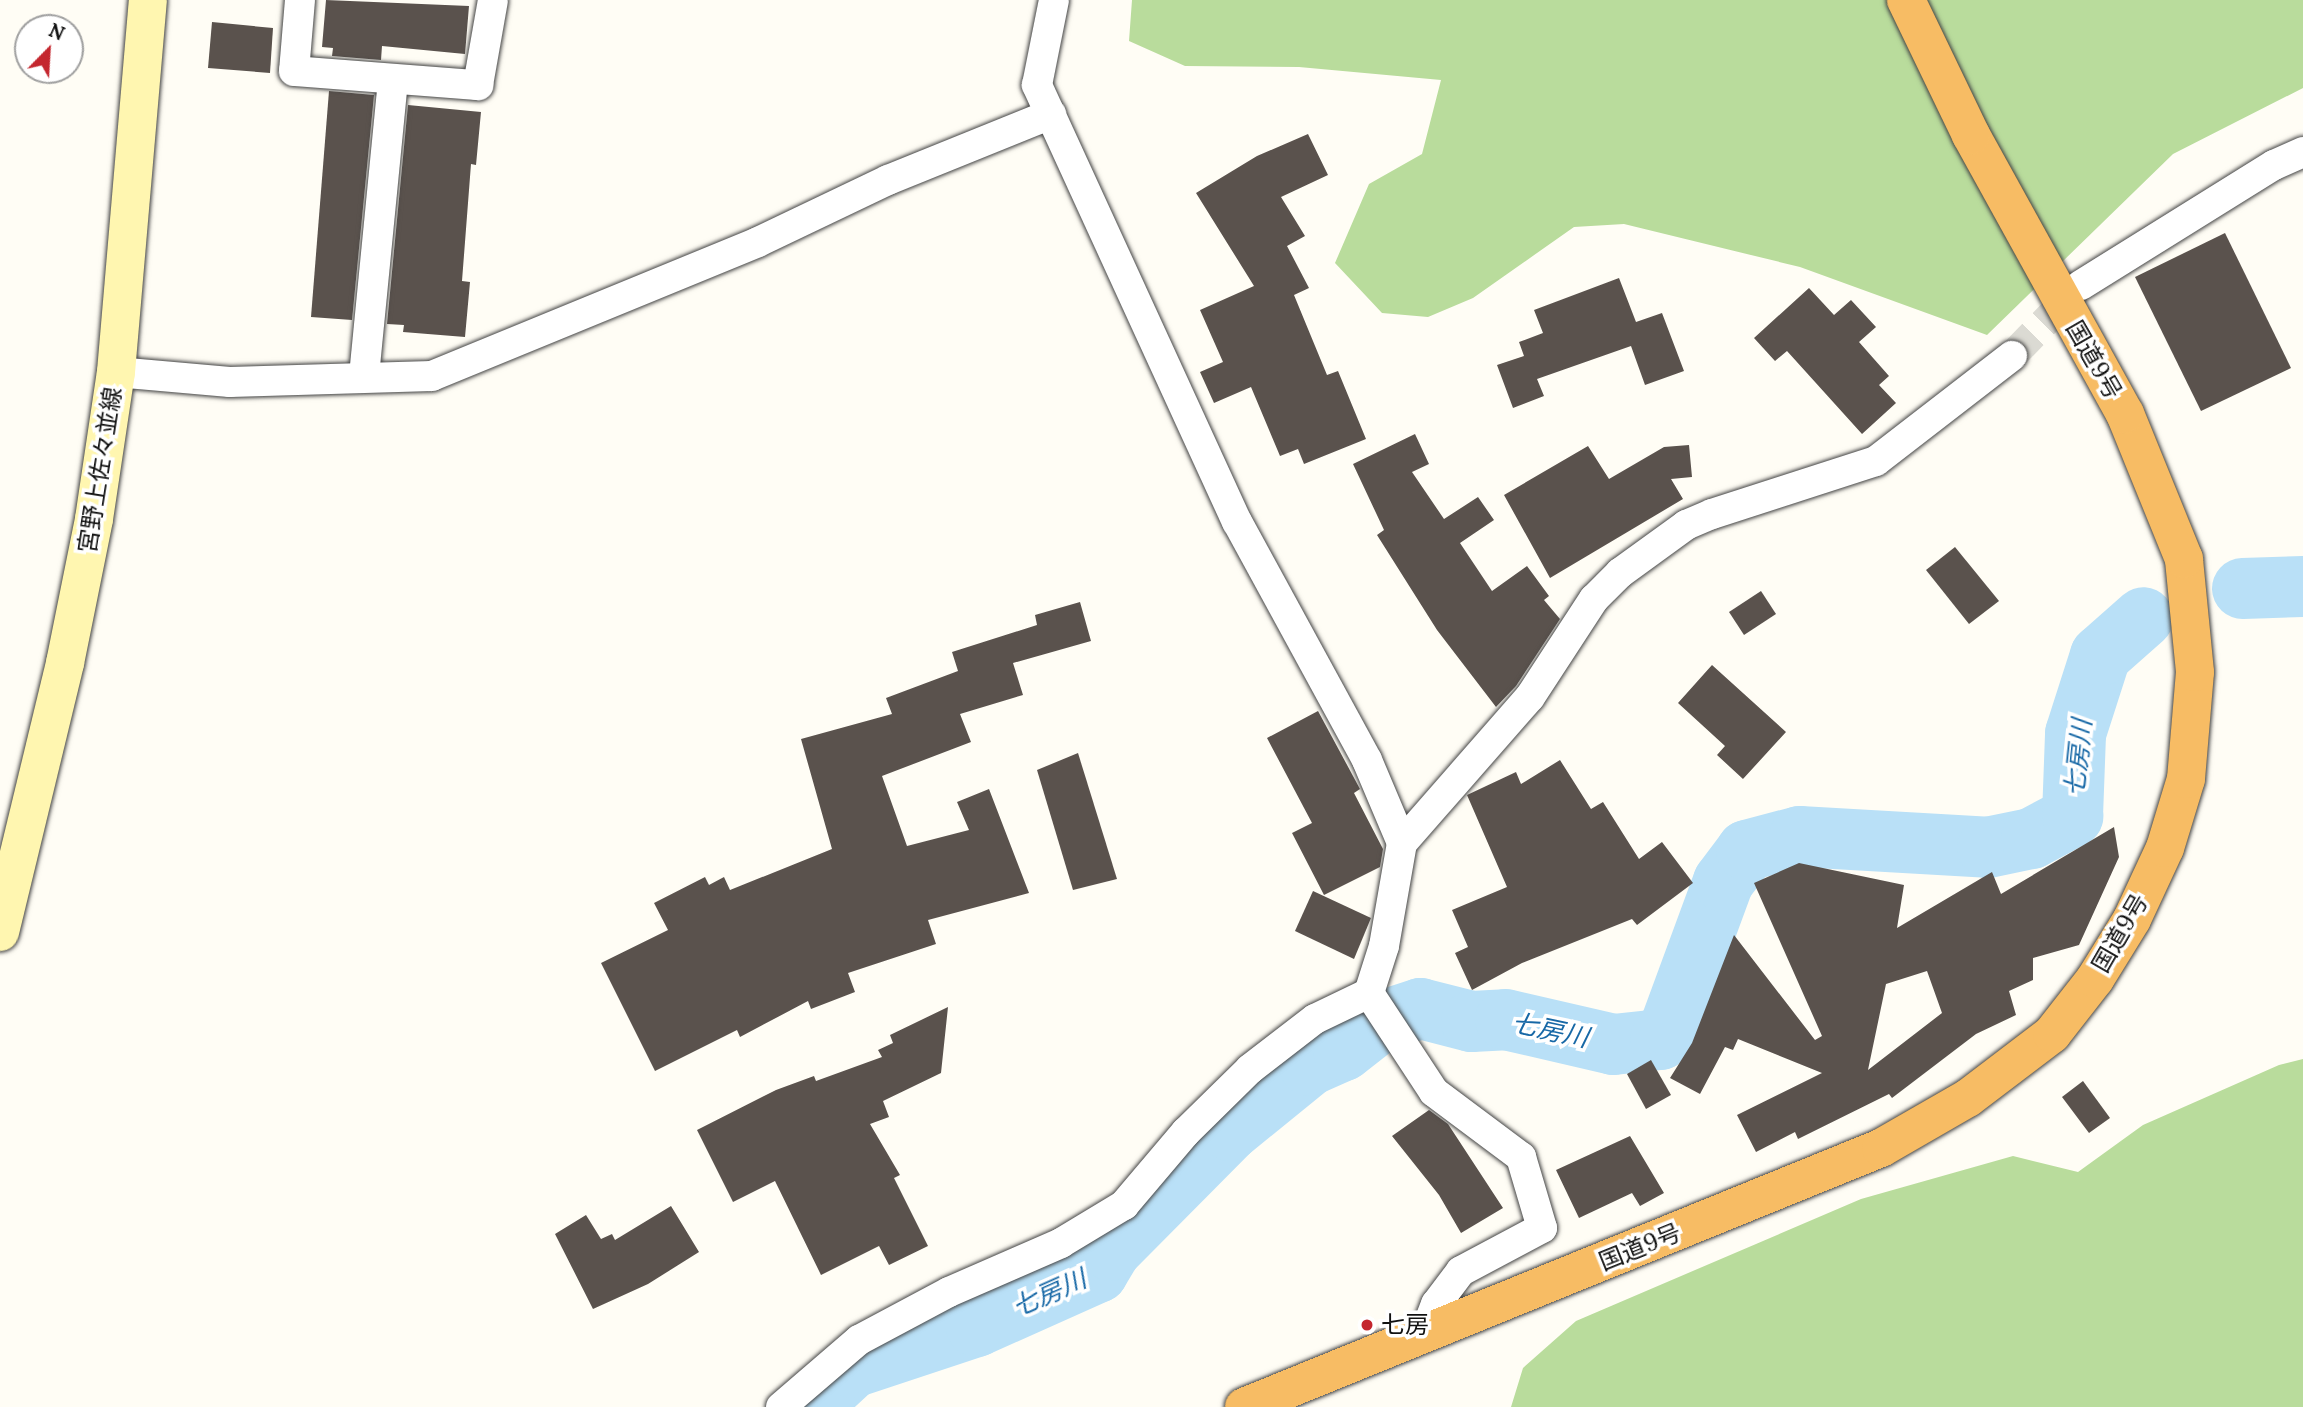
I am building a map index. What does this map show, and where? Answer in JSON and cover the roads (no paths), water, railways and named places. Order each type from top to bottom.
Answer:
[{"type":"highway","name":"国道9号","points":[[1244,1407],[1881,1148],[1968,1098],[2052,1034],[2095,979],[2132,919],[2165,848],[2186,779],[2195,672],[2184,559],[2125,414],[1972,135],[1906,0]]},
{"type":"main road","name":"宮野上佐々並線","points":[[4,908],[71,637],[116,372],[148,0]]},
{"type":"street","points":[[300,0],[294,71],[478,85],[493,0]]},
{"type":"street","points":[[1054,0],[1037,86],[1237,522],[1367,760],[1402,843]]},
{"type":"street","points":[[364,376],[393,79]]},
{"type":"street","points":[[116,372],[230,382],[432,376],[758,242],[888,180],[1051,114]]},
{"type":"street","points":[[2081,285],[2274,164],[2303,152]]},
{"type":"street","points":[[781,1407],[859,1340],[950,1292],[1061,1242],[1124,1205],[1186,1132],[1250,1069],[1315,1019],[1369,993],[1384,946],[1402,843],[1530,697],[1594,599],[1620,573],[1686,525],[1712,514],[1876,461],[2012,356]]},
{"type":"street","points":[[1369,993],[1434,1092],[1521,1157],[1542,1228],[1461,1271],[1436,1304],[1424,1335]]},
{"type":"waterway","name":"七房川","points":[[2242,588],[2303,586]]},
{"type":"waterway","name":"七房川","points":[[809,1407],[852,1367],[976,1326],[1097,1272],[1110,1250],[1229,1130],[1309,1065],[1343,1050],[1380,1021],[1420,1008],[1471,1021],[1505,1019],[1613,1044],[1660,1039],[1670,1025],[1723,881],[1746,850],[1799,836],[1987,847],[2031,838],[2072,816],[2075,733],[2100,655],[2143,617]]},
{"type":"tunnel","points":[[2012,356],[2076,290]]},
{"type":"place","name":"七房","points":[[1367,1325]]}]
